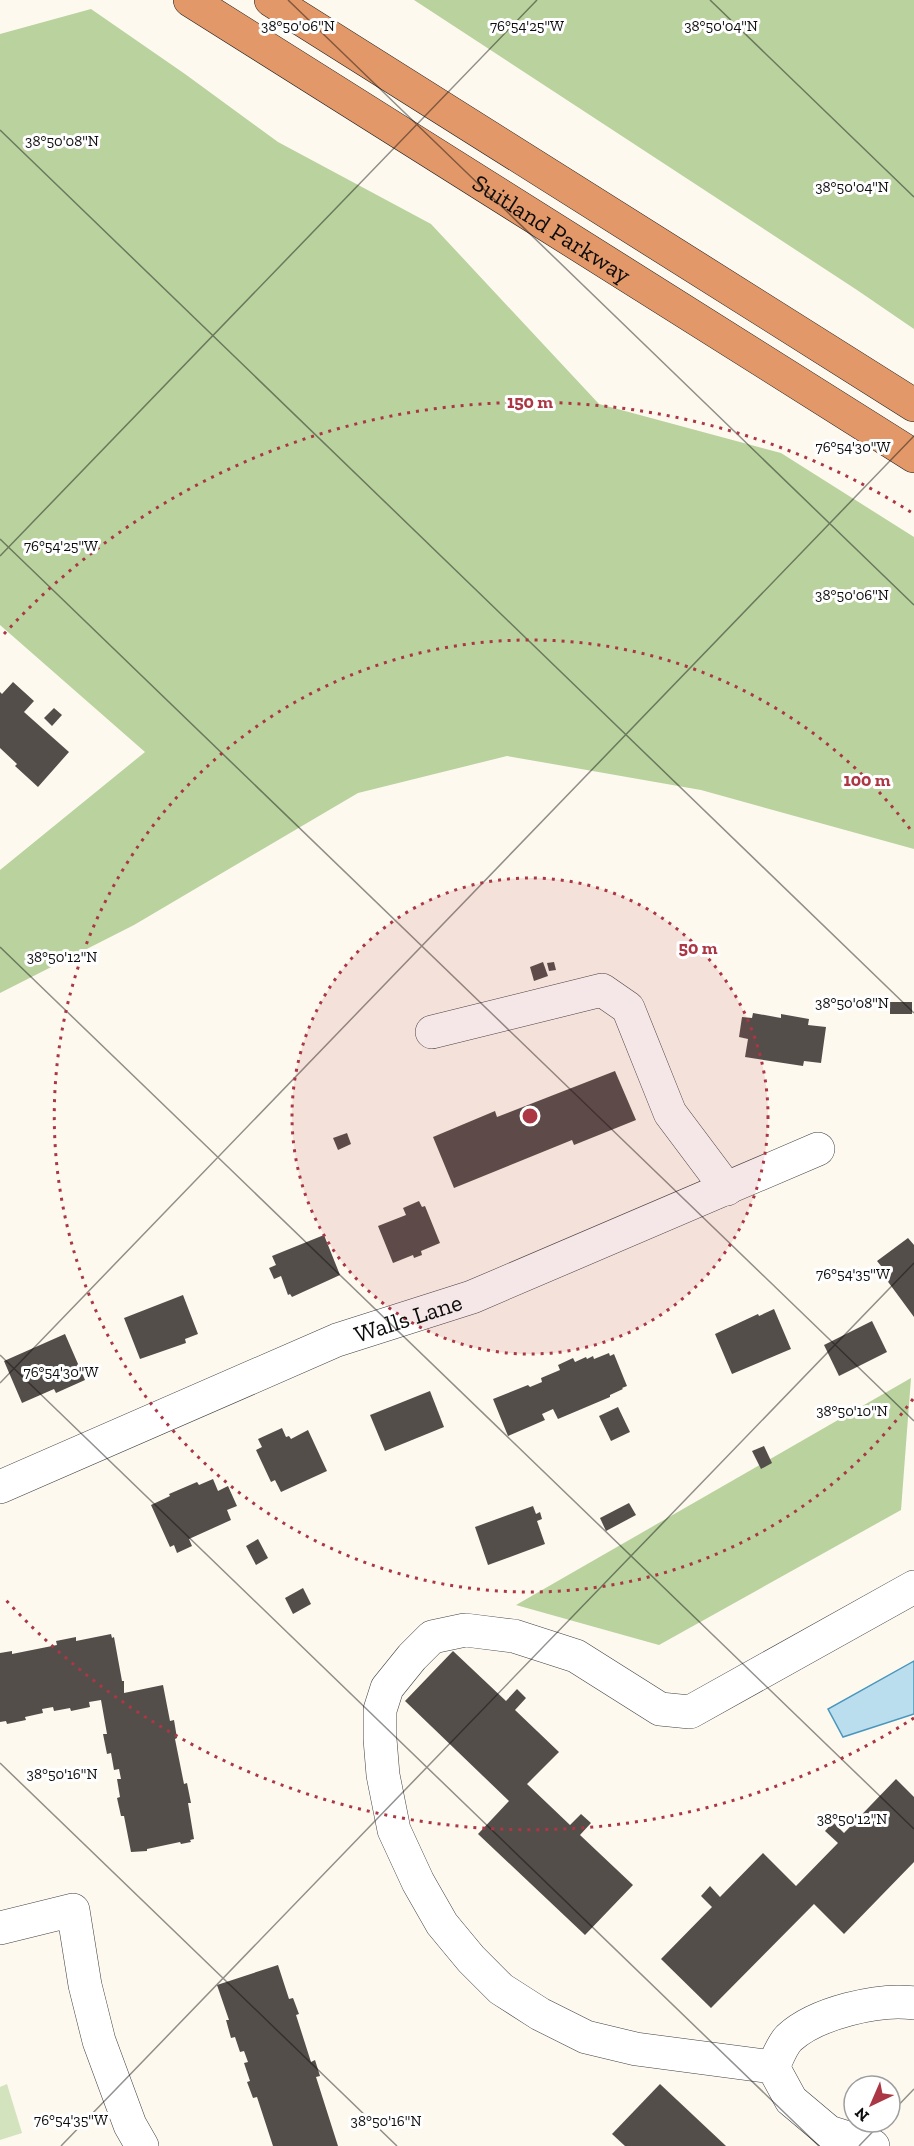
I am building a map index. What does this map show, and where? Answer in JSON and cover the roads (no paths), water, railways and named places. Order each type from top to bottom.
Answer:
[{"type":"highway","name":"Suitland Parkway","points":[[190,0],[914,456]]},
{"type":"highway","name":"Suitland Parkway","points":[[271,0],[914,405]]},
{"type":"street","points":[[432,1032],[602,990],[628,1008],[670,1113],[727,1189]]},
{"type":"street","name":"Walls Lane","points":[[0,1487],[337,1340],[472,1296],[818,1149]]},
{"type":"street","points":[[773,2067],[636,2049],[586,2037],[540,2014],[501,1989],[471,1959],[442,1924],[418,1882],[394,1830],[383,1775],[380,1739],[381,1710],[387,1688],[432,1637],[465,1630],[514,1636],[576,1656],[660,1709],[690,1712],[914,1587]]},
{"type":"street","points":[[0,1928],[74,1910],[85,1985],[99,2041],[130,2125],[142,2146]]},
{"type":"street","points":[[773,2067],[788,2039],[823,2017],[865,2006],[901,2001],[914,2003]]},
{"type":"street","points":[[773,2067],[792,2100],[829,2132],[873,2146]]},
{"type":"water","points":[[914,1661],[914,1714],[843,1737],[828,1709]]}]
